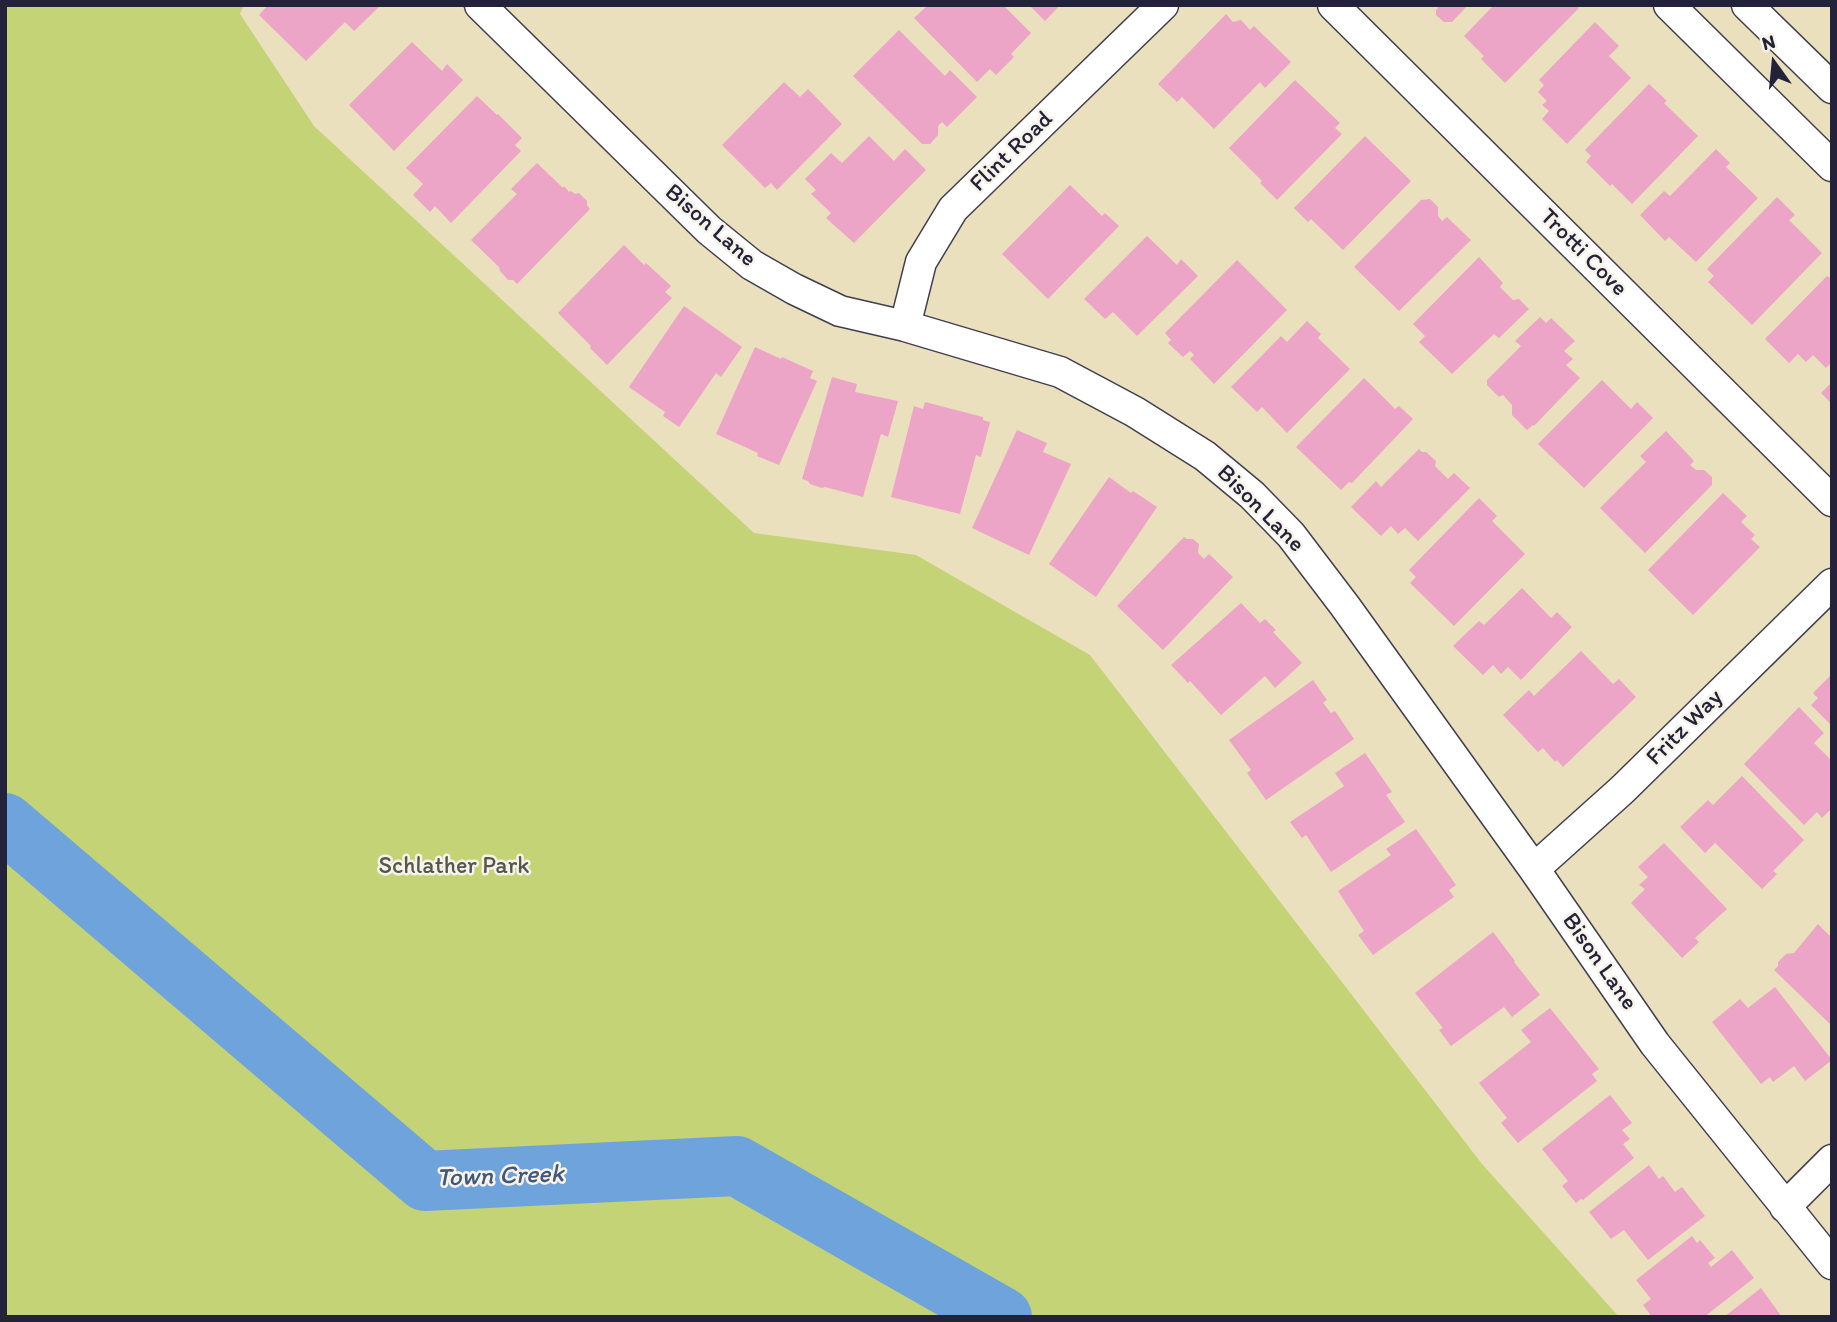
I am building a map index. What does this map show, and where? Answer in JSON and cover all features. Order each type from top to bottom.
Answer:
[{"type":"street","name":"Bison Lane","points":[[480,5],[709,230],[752,265],[839,311],[905,326],[1060,372],[1135,412],[1205,456],[1252,495],[1291,535],[1345,606],[1534,869],[1655,1044],[1832,1264]]},
{"type":"street","name":"Flint Road","points":[[905,326],[921,262],[953,209],[1163,5]]},
{"type":"street","name":"Trotti Cove","points":[[1334,5],[1832,501]]},
{"type":"street","points":[[1669,5],[1832,166]]},
{"type":"street","points":[[1748,5],[1832,89]]},
{"type":"street","name":"Fritz Way","points":[[1534,869],[1622,790],[1832,584]]},
{"type":"street","points":[[1785,1207],[1832,1160]]},
{"type":"green space","name":"Schlather Park","points":[[5,5],[244,5],[240,14],[314,126],[754,533],[916,555],[1090,655],[1482,1164],[1619,1317],[5,1317]]},
{"type":"building","points":[[268,5],[381,5],[354,31],[345,22],[306,61],[259,15]]},
{"type":"building","points":[[928,5],[1003,5],[1031,33],[1011,54],[1014,57],[996,75],[990,69],[977,82],[914,18]]},
{"type":"building","points":[[1029,5],[1060,5],[1045,21]]},
{"type":"building","points":[[1436,5],[1468,5],[1452,22],[1444,22],[1436,15]]},
{"type":"building","points":[[1494,5],[1576,5],[1579,8],[1505,83],[1481,59],[1484,56],[1464,36]]},
{"type":"building","points":[[1226,14],[1233,22],[1241,20],[1250,30],[1254,26],[1291,62],[1265,88],[1260,82],[1214,129],[1182,97],[1177,102],[1158,84]]},
{"type":"building","points":[[1595,22],[1619,46],[1609,56],[1631,78],[1567,144],[1542,119],[1549,111],[1542,105],[1547,101],[1538,92],[1544,85],[1539,80]]},
{"type":"building","points":[[899,30],[945,76],[950,70],[977,97],[947,127],[942,122],[938,126],[938,135],[930,144],[922,144],[853,76]]},
{"type":"building","points":[[412,42],[442,71],[447,64],[463,80],[394,151],[349,105]]},
{"type":"building","points":[[1295,80],[1340,123],[1335,128],[1342,134],[1277,200],[1229,148]]},
{"type":"building","points":[[784,82],[800,97],[808,89],[842,124],[777,190],[771,183],[765,188],[722,145]]},
{"type":"building","points":[[1649,84],[1667,101],[1664,103],[1698,136],[1632,204],[1586,162],[1591,156],[1585,150]]},
{"type":"building","points":[[477,96],[522,138],[515,145],[521,151],[451,223],[435,206],[430,212],[413,195],[423,184],[406,168]]},
{"type":"building","points":[[869,136],[894,161],[905,149],[926,170],[854,243],[826,218],[831,213],[811,194],[816,190],[805,179],[831,153],[842,163]]},
{"type":"building","points":[[1365,136],[1411,181],[1343,250],[1311,219],[1308,222],[1294,208]]},
{"type":"building","points":[[1716,149],[1730,163],[1726,167],[1758,198],[1696,262],[1669,237],[1665,241],[1640,215],[1664,191],[1670,196]]},
{"type":"building","points":[[537,163],[563,188],[564,186],[569,192],[579,193],[590,209],[517,284],[508,280],[499,267],[471,240],[517,194],[511,189]]},
{"type":"building","points":[[1070,185],[1102,216],[1105,213],[1119,226],[1048,299],[1002,254]]},
{"type":"building","points":[[1777,197],[1795,215],[1789,220],[1822,253],[1752,325],[1708,282],[1714,276],[1707,269]]},
{"type":"building","points":[[1430,199],[1438,207],[1438,216],[1442,221],[1447,217],[1471,240],[1399,311],[1354,267],[1421,200]]},
{"type":"building","points":[[1147,236],[1177,265],[1181,259],[1198,276],[1137,336],[1113,312],[1105,319],[1084,299]]},
{"type":"building","points":[[624,245],[671,286],[665,292],[672,298],[607,365],[558,313]]},
{"type":"building","points":[[1479,257],[1503,283],[1500,287],[1513,300],[1519,299],[1529,309],[1499,338],[1494,334],[1452,374],[1419,342],[1425,336],[1413,324]]},
{"type":"building","points":[[1237,260],[1287,310],[1214,384],[1190,359],[1194,355],[1190,351],[1183,357],[1168,343],[1171,340],[1165,333]]},
{"type":"building","points":[[1827,276],[1832,279],[1832,362],[1826,368],[1813,355],[1806,362],[1798,354],[1789,363],[1765,339]]},
{"type":"building","points":[[684,306],[742,347],[721,377],[716,373],[679,427],[663,416],[665,412],[629,387]]},
{"type":"building","points":[[1540,317],[1546,323],[1551,318],[1575,341],[1564,351],[1573,359],[1566,365],[1580,378],[1527,430],[1512,415],[1512,405],[1503,395],[1499,397],[1487,385],[1487,380],[1521,346],[1515,341]]},
{"type":"building","points":[[1307,321],[1321,334],[1318,338],[1350,369],[1287,433],[1262,407],[1257,412],[1231,387],[1281,336],[1287,342]]},
{"type":"building","points":[[755,347],[813,371],[810,378],[817,381],[779,465],[716,434]]},
{"type":"building","points":[[832,377],[857,384],[855,392],[898,401],[888,437],[881,434],[863,497],[822,488],[802,479]]},
{"type":"building","points":[[1364,378],[1395,409],[1399,406],[1413,419],[1352,483],[1349,482],[1341,490],[1296,447]]},
{"type":"building","points":[[1602,380],[1631,409],[1637,402],[1653,418],[1584,488],[1538,444]]},
{"type":"building","points":[[1832,382],[1832,404],[1821,393]]},
{"type":"building","points":[[925,402],[983,417],[983,420],[990,422],[981,457],[976,455],[960,514],[891,497],[914,406],[923,409]]},
{"type":"building","points":[[1017,430],[1047,443],[1043,452],[1071,464],[1029,555],[972,528]]},
{"type":"building","points":[[1666,431],[1694,461],[1690,465],[1696,470],[1704,470],[1712,477],[1712,485],[1645,553],[1600,508],[1646,462],[1640,456]]},
{"type":"building","points":[[1419,449],[1436,461],[1435,466],[1448,479],[1454,473],[1470,488],[1418,541],[1405,528],[1398,534],[1391,526],[1381,536],[1351,507],[1376,481],[1381,487]]},
{"type":"building","points":[[1109,477],[1157,507],[1096,597],[1049,564]]},
{"type":"building","points":[[1723,493],[1747,516],[1741,522],[1755,535],[1751,539],[1760,547],[1693,615],[1648,570]]},
{"type":"building","points":[[1479,498],[1497,516],[1492,521],[1525,554],[1454,626],[1410,583],[1416,577],[1409,570]]},
{"type":"building","points":[[1184,537],[1199,544],[1198,553],[1204,559],[1209,554],[1233,577],[1163,650],[1117,606]]},
{"type":"building","points":[[1522,588],[1551,618],[1557,612],[1572,627],[1521,680],[1508,667],[1501,674],[1493,665],[1483,675],[1453,646],[1479,621],[1484,625]]},
{"type":"building","points":[[1241,603],[1260,623],[1265,619],[1276,630],[1273,632],[1302,663],[1275,688],[1265,676],[1221,715],[1190,681],[1188,683],[1171,665]]},
{"type":"building","points":[[1581,651],[1613,684],[1619,679],[1636,697],[1563,767],[1543,748],[1538,752],[1503,715],[1529,690],[1534,696]]},
{"type":"building","points":[[1832,674],[1832,726],[1811,705],[1818,698],[1813,693]]},
{"type":"building","points":[[1313,680],[1327,700],[1323,703],[1331,713],[1335,711],[1354,739],[1266,800],[1247,773],[1251,770],[1229,740]]},
{"type":"building","points":[[1799,707],[1824,733],[1814,743],[1832,761],[1832,808],[1822,818],[1817,812],[1804,825],[1744,764]]},
{"type":"building","points":[[1365,753],[1392,792],[1386,795],[1405,822],[1331,872],[1306,835],[1302,838],[1290,822],[1344,786],[1335,773]]},
{"type":"building","points":[[1742,776],[1804,840],[1773,871],[1777,874],[1762,889],[1715,843],[1705,853],[1680,827],[1708,800],[1713,805]]},
{"type":"building","points":[[1416,829],[1456,885],[1449,890],[1454,897],[1373,955],[1358,935],[1364,931],[1338,891],[1391,855],[1386,849]]},
{"type":"building","points":[[1664,843],[1727,909],[1695,938],[1699,942],[1682,958],[1631,903],[1645,889],[1639,885],[1648,877],[1638,867]]},
{"type":"building","points":[[1818,924],[1832,938],[1832,1026],[1774,970],[1786,954],[1794,953]]},
{"type":"building","points":[[1493,932],[1540,995],[1512,1017],[1504,1007],[1451,1046],[1439,1030],[1443,1028],[1415,993]]},
{"type":"building","points":[[1775,987],[1832,1060],[1805,1081],[1794,1066],[1773,1082],[1770,1077],[1761,1084],[1712,1022],[1740,999],[1748,1008]]},
{"type":"building","points":[[1550,1008],[1599,1069],[1592,1074],[1597,1081],[1518,1143],[1501,1123],[1507,1118],[1479,1083],[1531,1042],[1521,1030]]},
{"type":"building","points":[[1610,1095],[1632,1123],[1622,1130],[1630,1139],[1623,1144],[1634,1158],[1576,1203],[1562,1186],[1568,1181],[1542,1149]]},
{"type":"building","points":[[1649,1165],[1659,1179],[1663,1176],[1675,1192],[1682,1187],[1705,1216],[1648,1260],[1624,1230],[1611,1239],[1589,1212]]},
{"type":"building","points":[[1692,1236],[1697,1243],[1700,1240],[1715,1258],[1708,1263],[1711,1267],[1732,1250],[1754,1278],[1704,1317],[1652,1317],[1643,1305],[1651,1299],[1636,1280]]},
{"type":"building","points":[[1761,1288],[1782,1317],[1724,1317]]},
{"type":"waterway","name":"Town Creek","points":[[5,823],[425,1181],[737,1166],[1002,1317]]}]
